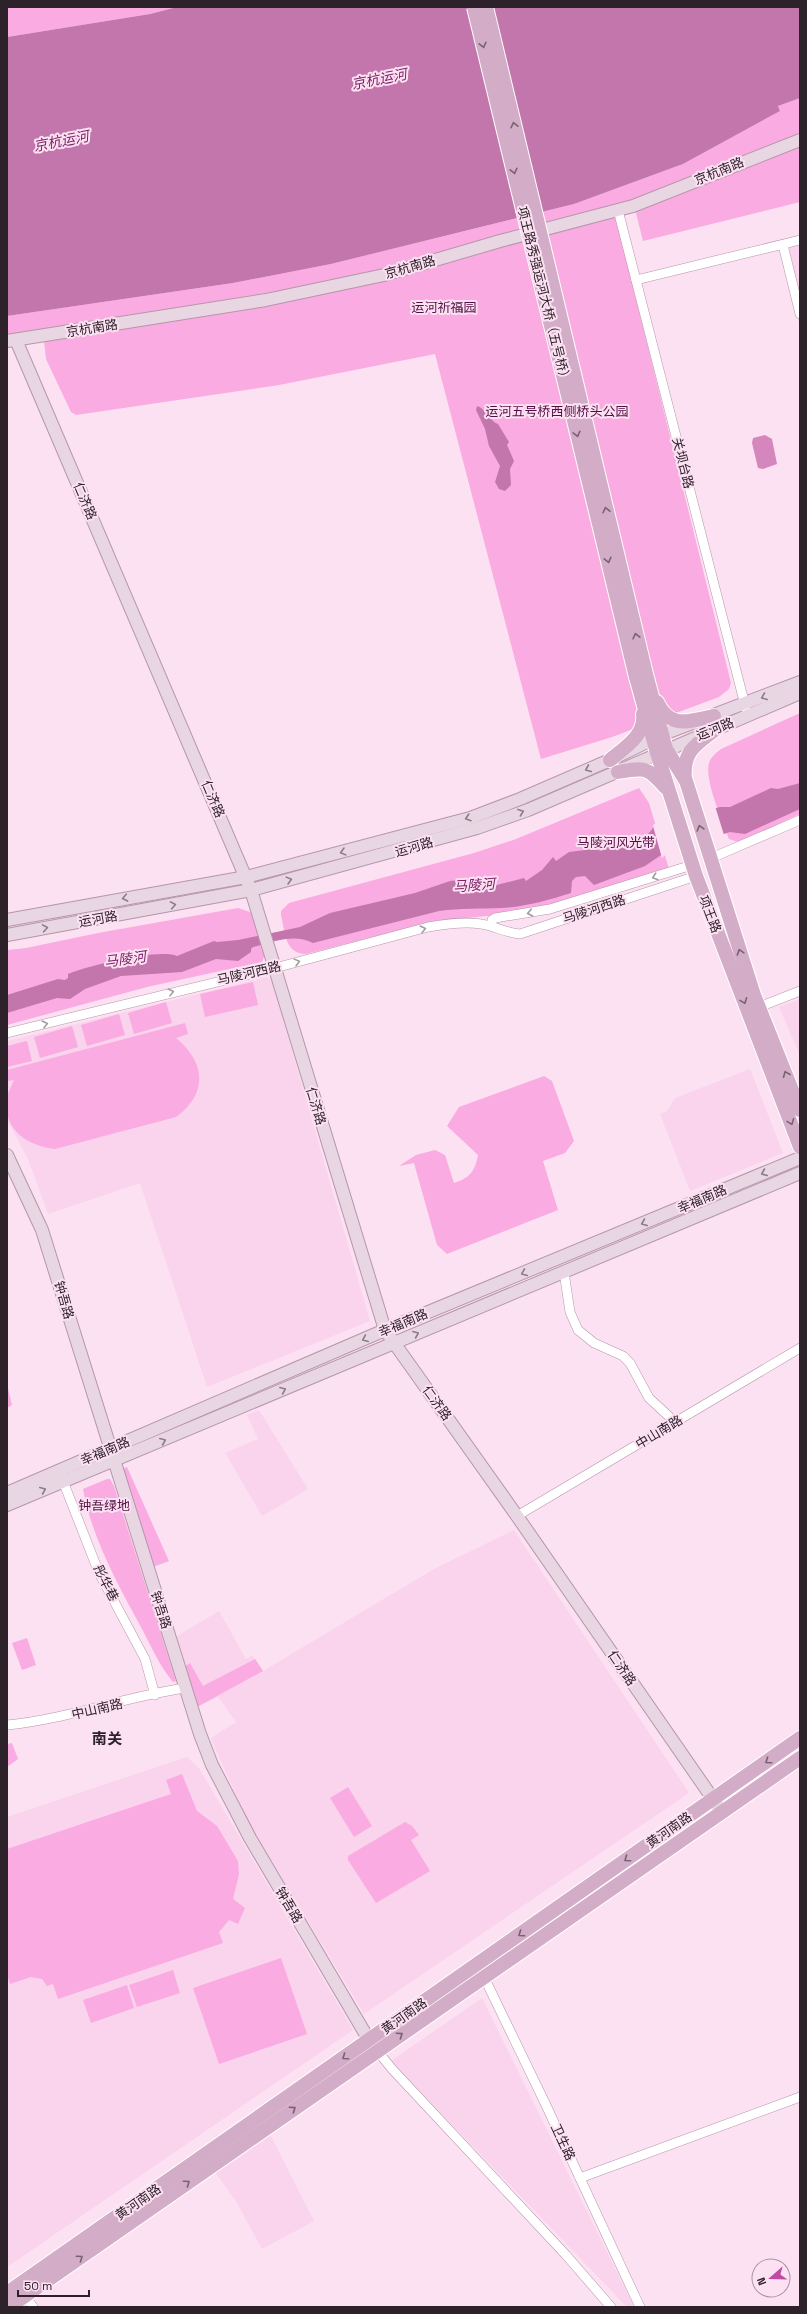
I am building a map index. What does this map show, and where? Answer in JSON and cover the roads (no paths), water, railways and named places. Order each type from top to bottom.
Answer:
[{"type":"main road","name":"项王路秀强运河大桥（五号桥）","points":[[474,7],[642,679]]},
{"type":"main road","name":"项王路秀强运河大桥（五号桥）","points":[[486,7],[642,679]]},
{"type":"main road","points":[[642,679],[661,711],[670,720],[680,722],[717,722]]},
{"type":"main road","points":[[610,760],[637,736],[642,729],[644,721],[642,679]]},
{"type":"main road","name":"项王路","points":[[642,679],[661,751],[670,793],[694,870],[800,1147]]},
{"type":"main road","points":[[686,781],[684,765],[689,752],[717,722]]},
{"type":"main road","name":"项王路","points":[[661,751],[686,781],[759,1007],[800,1110]]},
{"type":"main road","points":[[618,772],[645,768],[652,772],[670,793]]},
{"type":"main road","name":"黄河南路","points":[[9,2307],[29,2301],[374,2045],[800,1738]]},
{"type":"main road","name":"黄河南路","points":[[7,2293],[374,2045],[484,1977],[800,1758]]},
{"type":"street","name":"京杭南路","points":[[12,341],[266,300],[329,288],[384,275],[500,241],[618,210],[800,140]]},
{"type":"street","name":"关坝台路","points":[[618,210],[746,710]]},
{"type":"street","points":[[636,280],[800,240]]},
{"type":"street","points":[[783,245],[800,314]]},
{"type":"street","name":"仁济路","points":[[12,341],[251,890],[385,1330],[517,1516],[722,1812]]},
{"type":"street","name":"运河路","points":[[7,935],[251,890],[477,828],[528,810],[618,772],[800,682]]},
{"type":"street","name":"运河路","points":[[746,710],[800,693]]},
{"type":"street","name":"运河路","points":[[7,920],[246,877],[470,818],[520,799],[610,760],[657,737],[717,722]]},
{"type":"street","points":[[710,859],[800,820]]},
{"type":"street","name":"马陵河西路","points":[[492,926],[492,920],[496,918],[550,909],[694,870]]},
{"type":"street","name":"马陵河西路","points":[[7,1033],[275,968],[428,927],[469,923],[492,926],[512,933],[520,934],[694,870]]},
{"type":"street","points":[[759,1007],[800,991]]},
{"type":"street","name":"钟吾路","points":[[7,1155],[42,1230],[113,1462],[210,1759],[250,1838],[374,2045]]},
{"type":"street","name":"幸福南路","points":[[7,1505],[109,1449],[385,1330],[800,1158]]},
{"type":"street","name":"幸福南路","points":[[7,1492],[113,1462],[800,1173]]},
{"type":"street","points":[[564,1272],[570,1312],[578,1330],[594,1343],[623,1356],[630,1362],[649,1398],[675,1422]]},
{"type":"street","name":"中山南路","points":[[517,1516],[800,1348]]},
{"type":"street","name":"彤华巷","points":[[61,1476],[99,1573],[145,1659],[155,1695]]},
{"type":"street","name":"中山南路","points":[[7,1725],[73,1715],[186,1688]]},
{"type":"street","name":"卫生路","points":[[484,1977],[640,2307]]},
{"type":"street","points":[[374,2045],[392,2069],[566,2255],[611,2307]]},
{"type":"street","points":[[580,2178],[800,2097]]},
{"type":"water","name":"京杭运河","points":[[177,7],[800,7],[800,98],[778,106],[780,111],[683,164],[574,204],[331,264],[233,283],[7,316],[7,37],[150,14]]},
{"type":"water","points":[[477,406],[498,424],[509,442],[507,445],[514,461],[510,469],[511,485],[505,491],[499,489],[495,482],[500,466],[489,446],[485,429],[476,410]]},
{"type":"water","name":"马陵河","points":[[800,783],[800,809],[745,834],[730,832],[664,853],[645,866],[594,885],[585,876],[576,877],[572,881],[571,893],[554,898],[528,905],[439,911],[313,943],[306,940],[283,939],[253,947],[251,952],[238,961],[216,959],[182,972],[121,976],[85,989],[70,999],[57,998],[7,1013],[7,995],[58,979],[65,980],[68,978],[68,974],[77,971],[140,956],[168,954],[177,956],[214,941],[238,940],[300,927],[330,913],[415,893],[450,881],[471,879],[493,886],[524,878],[526,881],[542,870],[553,857],[556,861],[569,852],[585,850],[586,847],[602,851],[604,846],[627,848],[627,844],[643,838],[655,825],[720,807],[730,807],[771,788],[778,789]]},
{"type":"district","name":"南关","points":[[107,1738]]},
{"type":"park label","name":"运河祈福园","points":[[444,307]]},
{"type":"park label","name":"运河五号桥西侧桥头公园","points":[[557,411]]},
{"type":"park label","name":"马陵河风光带","points":[[616,842]]},
{"type":"park label","name":"钟吾绿地","points":[[104,1505]]}]
